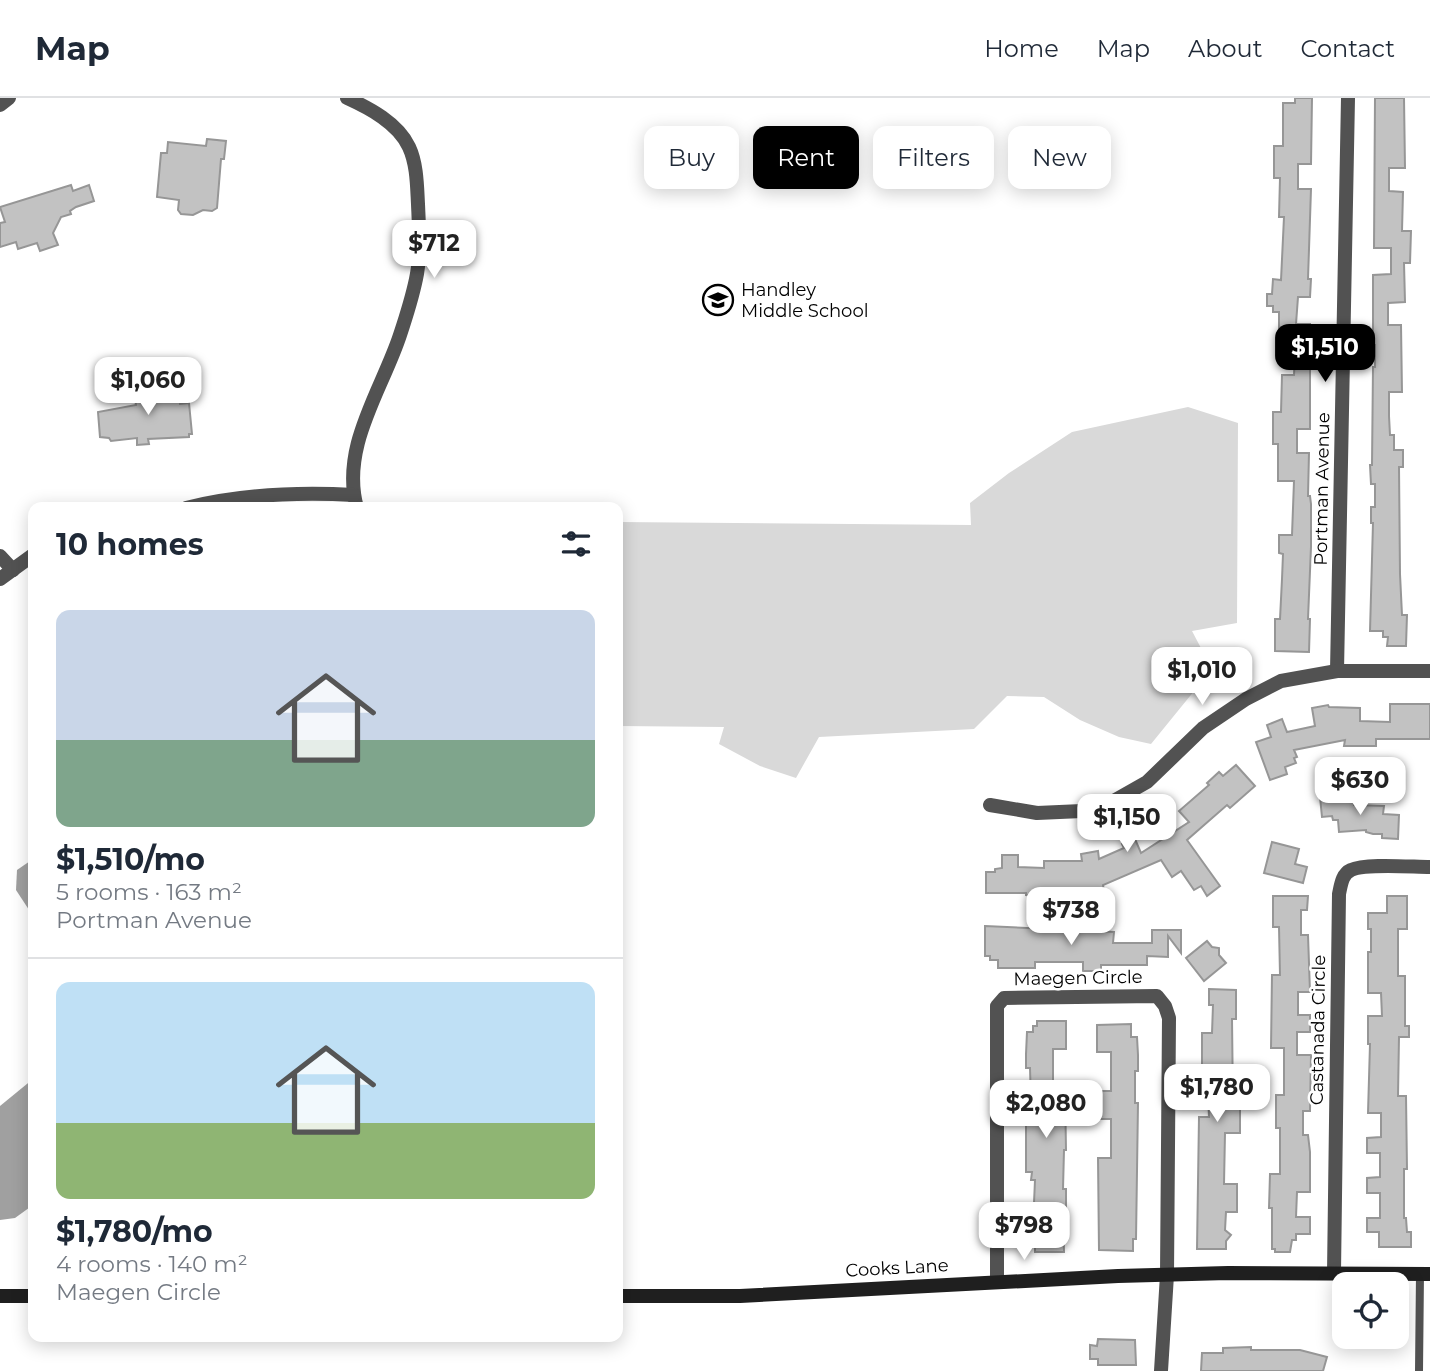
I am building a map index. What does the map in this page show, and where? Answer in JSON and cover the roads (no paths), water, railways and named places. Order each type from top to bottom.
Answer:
[{"type":"main road","name":"Cooks Lane","points":[[623,1296],[740,1296],[1167,1275],[1332,1273]]},
{"type":"main road","points":[[0,1296],[28,1296]]},
{"type":"street","points":[[0,105],[9,98]]},
{"type":"street","points":[[214,502],[232,498],[317,493],[355,501],[356,447],[399,337],[417,277],[419,225],[416,176],[409,146],[379,115],[347,98]]},
{"type":"street","name":"Portman Avenue","points":[[1337,671],[1348,98]]},
{"type":"street","points":[[0,556],[13,570]]},
{"type":"street","points":[[0,579],[28,559]]},
{"type":"street","points":[[990,805],[1037,813],[1082,811],[1110,803],[1147,782],[1203,728],[1246,699],[1281,681],[1337,671],[1430,671]]},
{"type":"street","name":"Castanada Circle","points":[[1334,1272],[1339,894],[1343,879],[1350,871],[1362,867],[1430,867]]},
{"type":"street","name":"Maegen Circle","points":[[997,1282],[997,1006],[1004,998],[1157,996],[1165,1006],[1170,1018],[1167,1275]]},
{"type":"street","points":[[1161,1371],[1167,1275]]},
{"type":"lane","points":[[1419,1371],[1425,1273]]},
{"type":"place","name":"Handley Middle School","points":[[718,300]]}]
